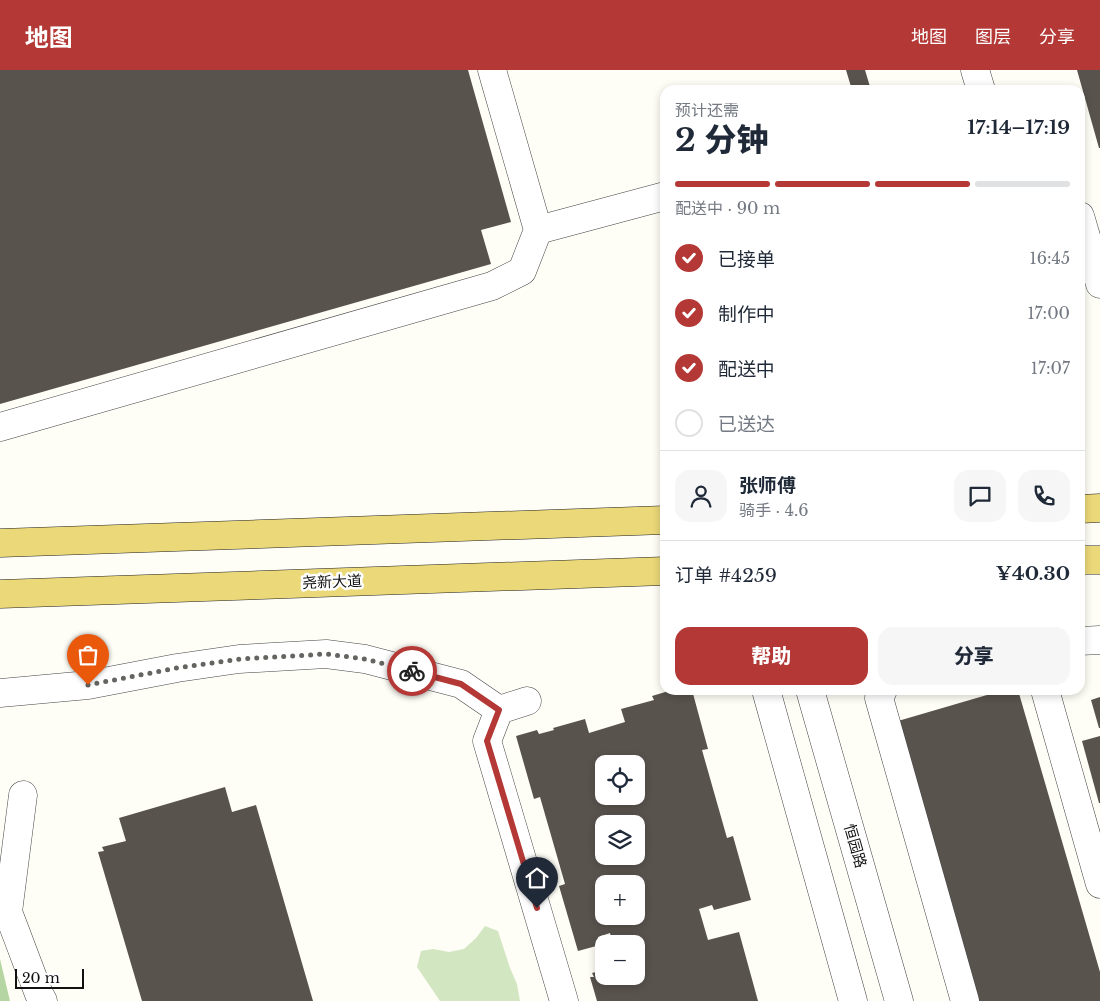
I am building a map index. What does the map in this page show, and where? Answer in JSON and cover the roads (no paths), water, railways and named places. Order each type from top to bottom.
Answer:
[{"type":"main road","points":[[1085,509],[1100,508]]},
{"type":"main road","points":[[0,543],[660,520]]},
{"type":"main road","points":[[1085,560],[1100,560]]},
{"type":"main road","name":"尧新大道","points":[[0,594],[660,571]]},
{"type":"street","points":[[0,427],[492,286],[522,271],[538,230],[492,70]]},
{"type":"street","points":[[975,70],[980,85]]},
{"type":"street","points":[[538,230],[660,197]]},
{"type":"street","points":[[1085,233],[1100,284]]},
{"type":"street","points":[[1085,641],[1100,640]]},
{"type":"street","points":[[0,693],[88,685],[177,668],[240,659],[326,654],[365,659],[461,684],[499,710]]},
{"type":"street","points":[[767,695],[853,1001]]},
{"type":"street","name":"恒园路","points":[[811,695],[899,1001]]},
{"type":"street","points":[[880,695],[879,698],[965,1001]]},
{"type":"street","points":[[1046,695],[1100,884]]},
{"type":"street","points":[[499,710],[527,701]]},
{"type":"street","points":[[499,710],[487,741],[564,1001]]},
{"type":"street","points":[[23,795],[8,912],[43,1001]]}]
